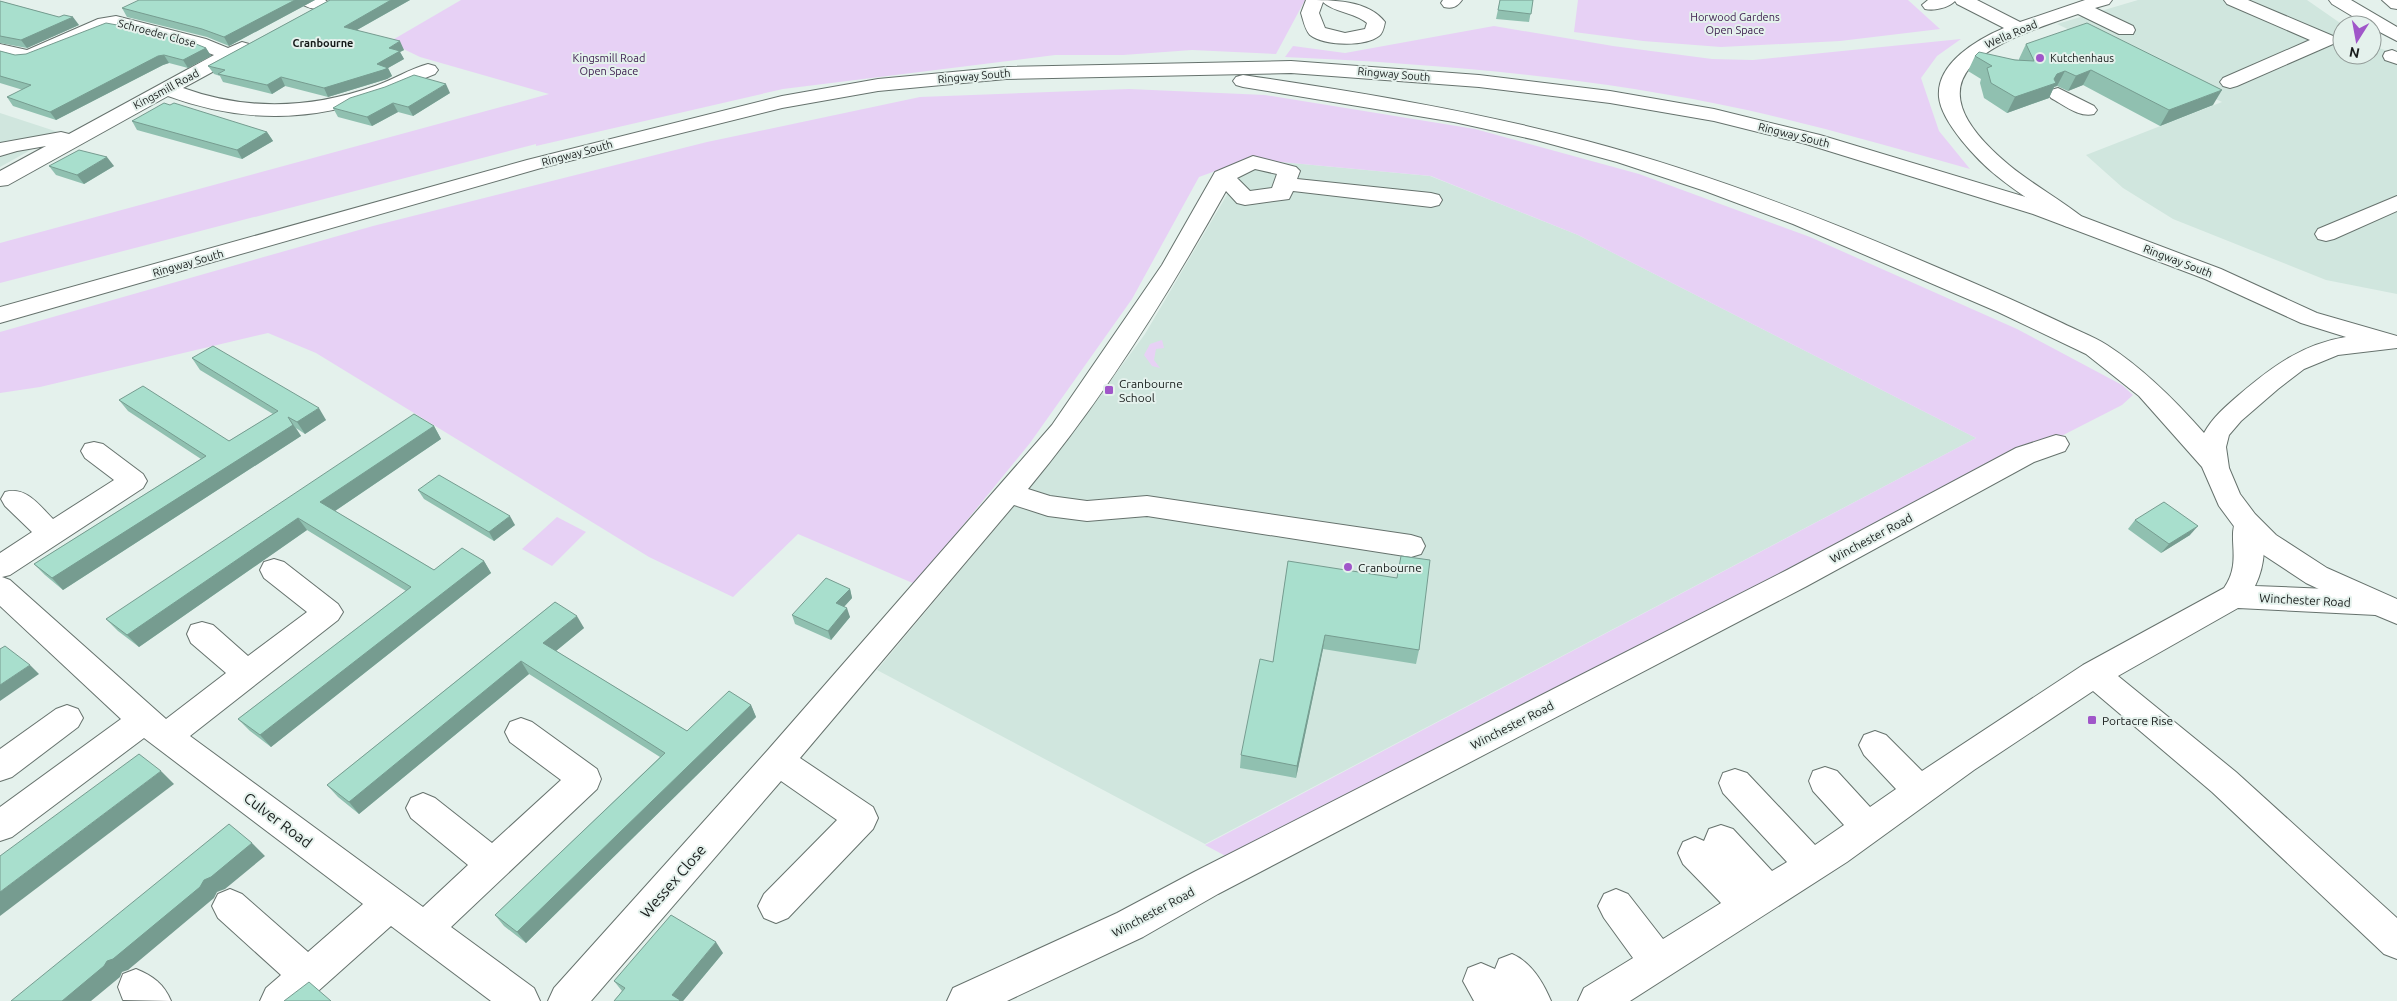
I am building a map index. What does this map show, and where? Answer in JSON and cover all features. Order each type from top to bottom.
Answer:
[{"type":"street","points":[[1315,0],[1310,13],[1317,31],[1329,37],[1346,39],[1364,37],[1373,32],[1376,22],[1372,17],[1340,6],[1331,0]]},
{"type":"street","points":[[1964,0],[2010,32]]},
{"type":"street","name":"Wella Road","points":[[2073,222],[2052,204],[1996,165],[1965,131],[1953,113],[1948,100],[1950,80],[1961,61],[1974,51],[2010,32],[2103,0]]},
{"type":"street","points":[[2230,82],[2326,40],[2233,0]]},
{"type":"street","points":[[2338,0],[2397,35]]},
{"type":"street","points":[[2391,0],[2397,4]]},
{"type":"street","points":[[298,18],[320,2]]},
{"type":"street","points":[[2080,8],[2126,30]]},
{"type":"street","name":"Schroeder Close","points":[[0,50],[21,56],[31,55],[104,23],[116,21],[199,43],[230,55]]},
{"type":"street","name":"Kingsmill Road","points":[[0,180],[256,41]]},
{"type":"street","points":[[1974,51],[1994,60]]},
{"type":"street","name":"Ringway South","points":[[0,315],[544,162],[782,102],[878,85],[1006,73],[1059,70],[1169,71],[1224,67],[1291,67],[1366,71],[1610,97],[1714,115],[1813,139],[1981,190],[2073,222],[2213,274],[2309,318],[2393,343]]},
{"type":"street","points":[[166,90],[201,102],[230,108],[273,110],[334,104],[382,90],[428,70]]},
{"type":"street","name":"Ringway South","points":[[1169,71],[1388,103],[1485,122],[1581,146],[1659,169],[1755,202],[1867,245],[2013,309],[2097,350],[2143,384],[2175,415],[2214,463]]},
{"type":"street","points":[[2058,94],[2087,110]]},
{"type":"street","points":[[0,150],[13,145],[78,136]]},
{"type":"street","points":[[1253,162],[1289,171],[1280,194],[1245,198],[1223,177],[1253,162]]},
{"type":"street","name":"Wessex Close","points":[[567,1001],[869,656],[1061,431],[1173,265],[1223,177]]},
{"type":"street","points":[[1284,184],[1431,200]]},
{"type":"street","points":[[2326,234],[2397,203]]},
{"type":"street","points":[[2386,607],[2336,587],[2283,555],[2247,524],[2234,507],[2220,481],[2214,463],[2213,441],[2220,427],[2274,377],[2300,359],[2326,349],[2352,343],[2393,343]]},
{"type":"street","name":"Winchester Road","points":[[966,1001],[1130,926],[1206,883],[1797,578],[2025,455],[2056,444]]},
{"type":"street","points":[[0,567],[133,481],[94,451]]},
{"type":"street","points":[[1010,493],[1048,506],[1087,511],[1147,506],[1411,546]]},
{"type":"street","points":[[15,499],[50,533]]},
{"type":"street","name":"Winchester Road","points":[[2234,596],[2243,584],[2247,573],[2250,544],[2247,524]]},
{"type":"street","points":[[0,826],[155,728],[248,674],[328,612],[274,570]]},
{"type":"street","name":"Culver Road","points":[[0,588],[155,728],[521,1001]]},
{"type":"street","points":[[1597,1001],[1812,866],[2094,674],[2234,596]]},
{"type":"street","name":"Winchester Road","points":[[2234,596],[2386,607]]},
{"type":"street","points":[[202,634],[248,674]]},
{"type":"street","points":[[2094,674],[2224,782],[2397,942]]},
{"type":"street","points":[[0,766],[68,718]]},
{"type":"street","points":[[424,929],[585,778],[521,732]]},
{"type":"street","points":[[1868,751],[1913,796]]},
{"type":"street","points":[[776,906],[861,818],[778,761]]},
{"type":"street","points":[[1825,781],[1868,828]]},
{"type":"street","points":[[1735,783],[1812,866]]},
{"type":"street","points":[[423,808],[493,865]]},
{"type":"street","points":[[1708,846],[1758,900]]},
{"type":"street","points":[[279,1001],[390,904]]},
{"type":"street","points":[[230,906],[308,976]]},
{"type":"street","points":[[1616,906],[1658,962]]},
{"type":"street","points":[[1497,985],[1532,1001]]},
{"type":"shaded area","points":[[2138,0],[2307,0],[2332,17],[2332,65],[2382,65],[2382,49],[2397,55],[2397,294],[2326,280],[2173,219],[2123,188],[2086,155],[2222,102],[2057,24]]},
{"type":"shaded area","points":[[0,113],[61,133],[0,167]]},
{"type":"shaded area","name":"Cranbourne","points":[[1248,159],[1430,176],[1578,235],[1976,438],[1205,844],[877,670],[1050,463],[1145,334]]},
{"type":"green space","name":"Kingsmill Road Open Space","points":[[461,0],[1305,0],[1276,54],[1192,50],[1123,55],[1055,55],[783,89],[536,146],[536,144],[0,283],[0,243],[549,94],[420,57],[389,42]]},
{"type":"green space","name":"Horwood Gardens Open Space","points":[[1578,0],[1908,0],[1940,29],[1840,41],[1721,47],[1643,41],[1574,32]]},
{"type":"green space","points":[[1494,26],[1613,46],[1712,59],[1753,60],[1961,39],[1937,56],[1921,78],[1939,131],[1970,169],[1859,138],[1747,110],[1632,89],[1459,68],[1285,57],[1293,46],[1345,53]]},
{"type":"green space","points":[[1129,89],[1265,95],[1475,129],[1639,174],[1810,237],[2017,329],[2122,385],[2133,395],[2122,405],[1233,860],[1205,845],[1976,438],[1578,235],[1431,176],[1248,159],[1199,177],[1132,299],[1030,443],[915,584],[798,534],[733,597],[649,557],[316,353],[268,333],[40,387],[0,393],[0,332],[373,226],[707,142],[920,97]]},
{"type":"green space","points":[[1162,340],[1164,348],[1156,349],[1154,360],[1160,368],[1152,366],[1144,355],[1150,344]]},
{"type":"green space","points":[[557,517],[586,532],[552,566],[522,549]]},
{"type":"building","points":[[139,0],[295,0],[224,37],[202,29],[122,8]]},
{"type":"building","points":[[330,0],[391,0],[344,27],[400,41],[389,48],[400,51],[377,64],[388,68],[324,88],[281,77],[267,85],[218,74],[225,70],[208,66]]},
{"type":"building","points":[[1500,0],[1533,0],[1531,14],[1498,10]]},
{"type":"building","points":[[0,1],[59,17],[64,15],[73,17],[21,40],[0,36]]},
{"type":"building","points":[[118,22],[186,40],[206,48],[183,60],[164,55],[158,56],[50,112],[7,97],[31,85],[0,76],[0,51],[15,55],[26,54],[106,23],[117,25]]},
{"type":"building","points":[[2087,23],[2222,90],[2169,110],[2091,70],[2076,76],[2065,71],[2057,74],[2054,79],[2056,83],[2015,97],[1991,83],[1987,68],[1992,66],[1975,56],[1979,52],[2015,60],[2034,61],[2026,44]]},
{"type":"building","points":[[414,75],[446,84],[408,107],[393,103],[367,117],[333,108],[350,98]]},
{"type":"building","points":[[164,103],[170,105],[174,103],[267,132],[237,150],[132,121]]},
{"type":"building","points":[[79,150],[107,157],[77,175],[49,166]]},
{"type":"building","points":[[213,346],[319,408],[297,422],[288,417],[293,425],[52,578],[34,564],[206,456],[119,400],[143,386],[229,441],[278,411],[192,358]]},
{"type":"building","points":[[414,414],[434,426],[320,502],[434,570],[462,548],[484,561],[260,735],[238,719],[411,587],[298,518],[127,635],[106,619]]},
{"type":"building","points":[[439,475],[510,516],[489,532],[418,490]]},
{"type":"building","points":[[2164,502],[2198,526],[2169,544],[2135,520]]},
{"type":"building","points":[[1401,556],[1430,560],[1419,650],[1325,635],[1297,766],[1241,755],[1260,659],[1273,662],[1288,561],[1397,578]]},
{"type":"building","points":[[826,578],[850,589],[836,603],[847,608],[828,631],[792,615]]},
{"type":"building","points":[[555,602],[577,616],[543,643],[687,731],[729,691],[751,705],[517,932],[495,915],[665,753],[521,661],[349,802],[327,785]]},
{"type":"building","points":[[5,646],[30,665],[0,685],[0,649]]},
{"type":"building","points":[[139,754],[161,771],[0,892],[0,856]]},
{"type":"building","points":[[229,824],[252,843],[211,877],[204,880],[200,887],[113,959],[107,961],[104,966],[62,1001],[11,1001]]},
{"type":"building","points":[[671,915],[716,942],[672,995],[680,1000],[614,1001],[625,988],[614,981]]},
{"type":"building","points":[[309,982],[331,1001],[284,1001]]},
{"type":"place","name":"Kutchenhaus","points":[[2040,58]]},
{"type":"place","name":"Cranbourne School","points":[[1109,390]]},
{"type":"place","name":"Cranbourne","points":[[1348,567]]},
{"type":"place","name":"Portacre Rise","points":[[2092,720]]},
{"type":"district","name":"Cranbourne","points":[[323,43]]}]
